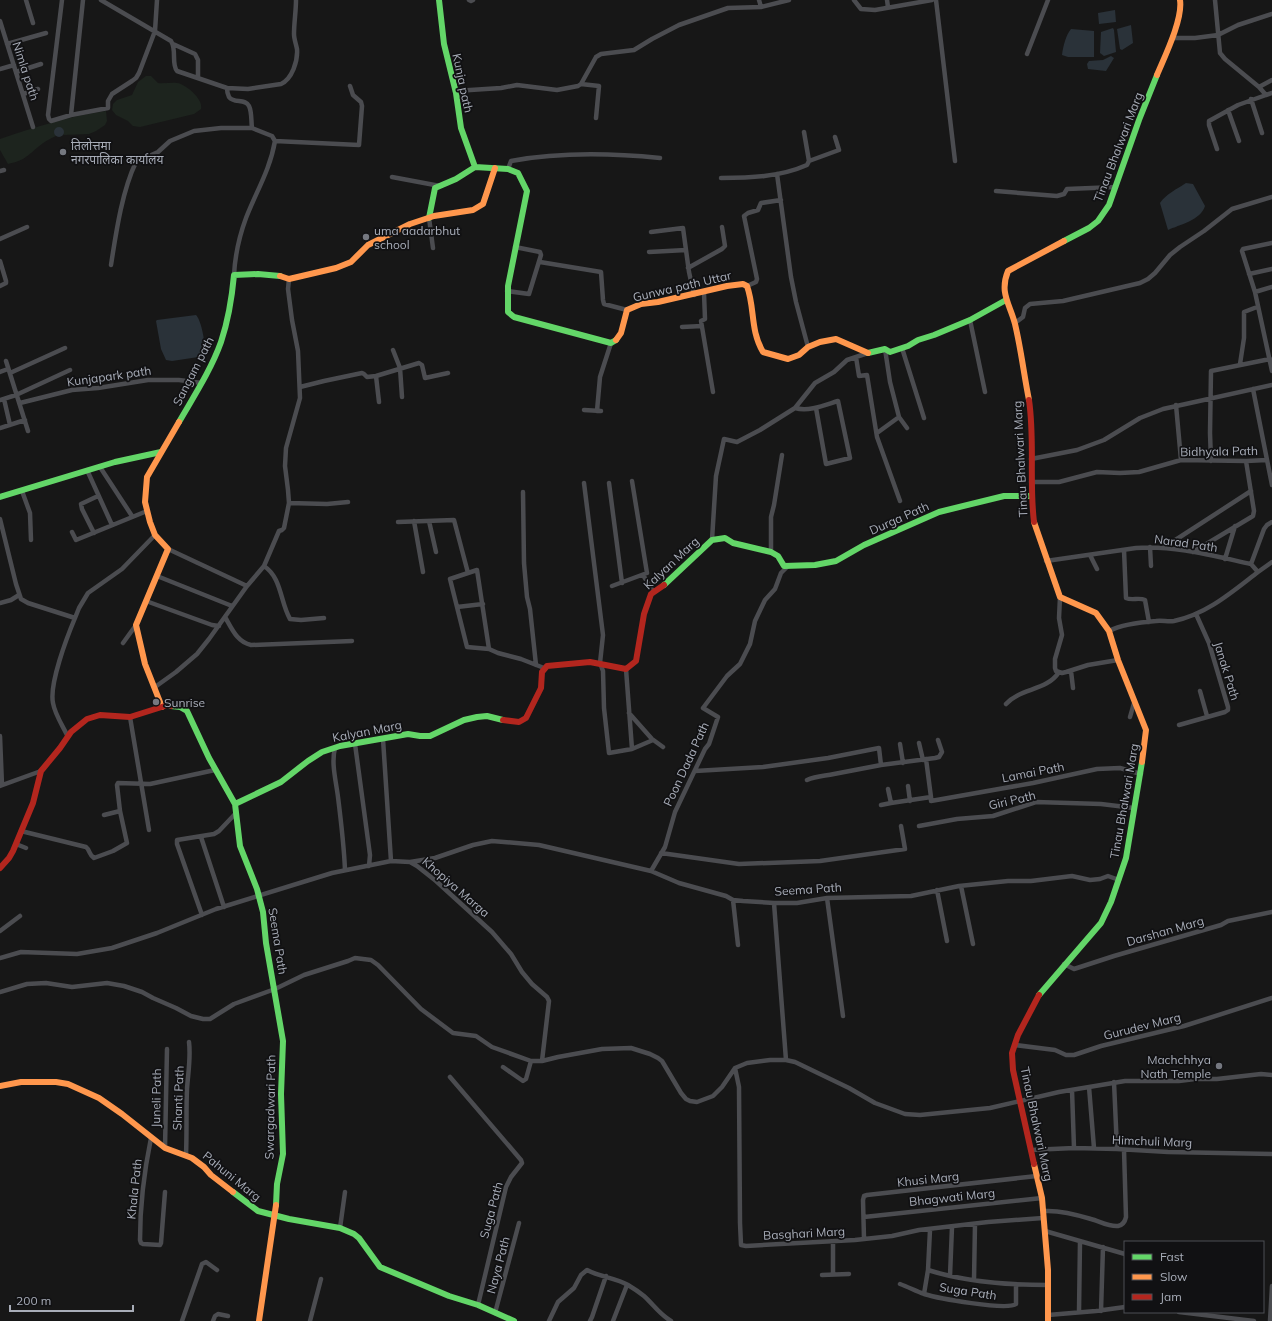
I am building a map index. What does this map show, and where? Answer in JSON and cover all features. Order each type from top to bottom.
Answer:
[{"type":"street","points":[[27,0],[33,23]]},
{"type":"street","points":[[62,0],[49,119],[51,121],[71,115],[108,108],[108,102],[112,94],[136,78],[155,31],[157,0]]},
{"type":"street","points":[[71,115],[83,0]]},
{"type":"street","points":[[101,0],[155,31],[173,44],[195,54],[198,60],[198,78]]},
{"type":"street","points":[[173,44],[175,69],[180,72],[227,88],[254,88],[281,84],[286,80],[294,68],[297,57],[297,48],[294,36],[296,0]]},
{"type":"street","name":"Kunja path","points":[[439,0],[444,44],[455,90],[461,128],[475,167]]},
{"type":"street","points":[[469,0],[473,0]]},
{"type":"street","points":[[759,0],[760,7]]},
{"type":"street","points":[[581,84],[598,55],[634,50],[679,25],[714,13],[736,7],[760,7],[773,2],[789,0]]},
{"type":"street","points":[[854,0],[861,9],[875,10],[932,0]]},
{"type":"street","points":[[887,0],[888,7]]},
{"type":"street","points":[[936,0],[955,161]]},
{"type":"street","points":[[1027,54],[1048,0]]},
{"type":"street","name":"Tinau Bhalwari Marg","points":[[1048,1318],[1048,1270],[1043,1218],[1044,1211],[1013,1070],[1012,1053],[1018,1035],[1040,993],[1101,923],[1119,880],[1126,858],[1141,774],[1146,730],[1134,703],[1109,631],[1096,613],[1060,596],[1034,525],[1031,496],[1032,432],[1029,403],[1015,323],[1006,300],[1004,281],[1008,271],[1098,221],[1109,205],[1142,114],[1172,38],[1181,7],[1180,0]]},
{"type":"street","points":[[1215,0],[1220,53],[1266,95]]},
{"type":"street","points":[[1172,38],[1195,38],[1218,35],[1238,25],[1272,14]]},
{"type":"street","name":"Nimla path","points":[[0,21],[33,126]]},
{"type":"street","points":[[7,44],[46,33]]},
{"type":"street","points":[[16,72],[41,64]]},
{"type":"street","points":[[0,69],[14,65]]},
{"type":"street","points":[[1259,87],[1272,80]]},
{"type":"street","points":[[455,90],[501,88],[517,85],[556,90],[578,86],[581,84],[599,86],[596,118]]},
{"type":"street","points":[[275,141],[359,145],[362,106],[361,102],[353,95],[350,86]]},
{"type":"street","points":[[227,88],[229,97],[232,100],[245,102],[248,105],[251,112],[252,128]]},
{"type":"street","points":[[23,94],[38,89]]},
{"type":"street","points":[[1217,149],[1209,121],[1250,99],[1272,93]]},
{"type":"street","points":[[1250,99],[1262,133]]},
{"type":"street","points":[[1228,110],[1239,141]]},
{"type":"street","points":[[111,265],[118,222],[131,171],[136,162],[158,152],[170,141],[194,132],[221,128],[252,128],[272,136],[275,141],[269,166],[246,218],[239,239],[235,258],[234,275],[258,274],[289,279],[336,268],[351,262],[368,245],[394,232],[434,216],[473,210],[483,204],[495,168]]},
{"type":"street","points":[[804,132],[809,161]]},
{"type":"street","points":[[721,178],[746,178],[777,174],[804,166],[808,164],[809,161],[839,150],[835,137]]},
{"type":"street","points":[[508,169],[511,161],[570,154],[620,154],[660,158]]},
{"type":"street","points":[[433,248],[429,218],[435,188],[454,182],[466,175],[475,167],[508,169],[518,173],[527,191],[507,291],[508,312],[514,316],[611,343],[600,378],[599,411],[584,410]]},
{"type":"street","points":[[777,174],[791,277],[808,347]]},
{"type":"street","points":[[392,177],[440,186]]},
{"type":"street","points":[[996,191],[1057,196],[1064,194],[1067,189],[1116,187]]},
{"type":"street","points":[[1015,323],[1023,318],[1025,308],[1030,304],[1072,299],[1140,283],[1148,279],[1180,247],[1204,231],[1232,209],[1272,198]]},
{"type":"street","points":[[746,286],[756,282],[758,279],[744,216],[758,210],[761,204],[781,200]]},
{"type":"street","points":[[0,239],[27,227]]},
{"type":"street","points":[[688,268],[725,246],[722,227]]},
{"type":"street","points":[[651,232],[683,228],[688,268],[694,294]]},
{"type":"street","points":[[1272,243],[1242,249],[1255,292],[1272,371]]},
{"type":"street","points":[[507,291],[529,294],[540,262],[540,252],[515,246]]},
{"type":"street","points":[[649,252],[686,250]]},
{"type":"street","points":[[0,260],[6,283],[0,286]]},
{"type":"street","points":[[540,262],[601,272],[604,304],[627,310]]},
{"type":"street","points":[[1249,274],[1272,269]]},
{"type":"street","name":"Sangam path","points":[[168,549],[155,535],[147,511],[145,502],[147,477],[202,383],[222,342],[232,298],[234,275]]},
{"type":"street","points":[[155,687],[197,654],[219,626],[246,586],[264,566],[279,531],[284,528],[289,503],[285,466],[286,448],[299,404],[300,387],[298,351],[288,289],[289,279]]},
{"type":"street","name":"Gunwa path Uttar","points":[[611,343],[618,339],[624,325],[627,310],[641,304],[704,293],[728,286],[743,284],[746,286],[752,305],[756,334],[763,352],[788,359],[799,354],[808,347],[820,342],[836,339],[868,353]]},
{"type":"street","points":[[1255,292],[1272,287]]},
{"type":"street","points":[[704,293],[705,319],[701,321],[712,392]]},
{"type":"street","points":[[712,540],[716,476],[724,439],[737,442],[760,430],[795,408],[815,383],[834,372],[847,360],[885,349],[890,352],[902,348],[918,340],[970,320],[1006,300]]},
{"type":"street","points":[[1240,364],[1244,338],[1244,312],[1258,307]]},
{"type":"street","points":[[970,320],[985,392]]},
{"type":"street","points":[[682,327],[702,326]]},
{"type":"street","points":[[0,372],[9,371],[65,348]]},
{"type":"street","points":[[902,348],[924,418]]},
{"type":"street","points":[[885,349],[890,382],[899,417],[907,428]]},
{"type":"street","points":[[393,350],[400,368],[402,397]]},
{"type":"street","points":[[856,357],[859,376],[867,375],[877,433],[900,501]]},
{"type":"street","points":[[1212,461],[1210,371],[1270,359]]},
{"type":"street","points":[[6,361],[28,431]]},
{"type":"street","points":[[300,387],[362,374],[367,377],[376,376],[400,368],[421,364],[424,377],[427,378],[448,373]]},
{"type":"street","points":[[10,425],[2,400],[70,370]]},
{"type":"street","points":[[376,376],[379,402]]},
{"type":"street","name":"Kunjapark path","points":[[20,403],[72,390],[98,388],[148,380],[179,380],[202,383]]},
{"type":"street","points":[[1031,459],[1077,450],[1104,440],[1146,415],[1176,405],[1272,385]]},
{"type":"street","points":[[1253,389],[1272,485]]},
{"type":"street","points":[[795,408],[803,410],[816,408],[838,401],[850,458],[826,464],[816,408]]},
{"type":"street","points":[[1176,405],[1182,460]]},
{"type":"street","points":[[877,433],[899,417]]},
{"type":"street","points":[[0,428],[25,420]]},
{"type":"street","points":[[0,498],[122,460],[161,452]]},
{"type":"street","points":[[782,455],[771,517],[771,552],[778,556],[784,566],[787,567]]},
{"type":"street","name":"Bidhyala Path","points":[[1031,482],[1056,482],[1097,472],[1139,472],[1182,460],[1267,460]]},
{"type":"street","points":[[1193,552],[1252,517],[1254,514],[1246,461]]},
{"type":"street","points":[[100,467],[132,516]]},
{"type":"street","points":[[87,470],[112,525]]},
{"type":"street","points":[[612,586],[647,573],[632,481]]},
{"type":"street","points":[[584,483],[603,636],[600,663],[603,671],[604,708],[609,753],[632,749],[654,740]]},
{"type":"street","points":[[609,483],[622,583]]},
{"type":"street","points":[[22,491],[30,513],[31,540]]},
{"type":"street","points":[[523,492],[526,590],[530,609],[536,665]]},
{"type":"street","points":[[1163,548],[1251,492]]},
{"type":"street","points":[[94,533],[81,504],[98,496]]},
{"type":"street","name":"Durga Path","points":[[787,567],[815,565],[836,561],[864,545],[939,512],[1004,496],[1031,496]]},
{"type":"street","points":[[289,503],[327,504],[348,502]]},
{"type":"street","points":[[72,532],[76,540],[147,511]]},
{"type":"street","points":[[0,519],[21,600],[75,618]]},
{"type":"street","points":[[398,522],[454,520],[468,573]]},
{"type":"street","points":[[414,521],[423,572]]},
{"type":"street","points":[[429,521],[436,552]]},
{"type":"street","points":[[1258,572],[1251,564],[1264,530],[1267,525],[1272,522]]},
{"type":"street","points":[[1225,558],[1235,526]]},
{"type":"street","points":[[68,737],[52,702],[52,693],[56,673],[75,618],[88,593],[122,569],[155,535]]},
{"type":"street","name":"Kalyan Marg","points":[[626,669],[636,661],[644,614],[653,591],[669,581],[712,540],[724,538],[734,543],[771,552]]},
{"type":"street","points":[[1150,547],[1151,566]]},
{"type":"street","name":"Narad Path","points":[[1046,561],[1150,547],[1193,552],[1251,564]]},
{"type":"street","points":[[123,643],[136,625],[168,549],[246,586]]},
{"type":"street","points":[[1124,550],[1126,598],[1145,600],[1149,622]]},
{"type":"street","points":[[1090,555],[1097,569]]},
{"type":"street","points":[[1109,631],[1119,626],[1156,620],[1172,622],[1196,614],[1231,593],[1272,562]]},
{"type":"street","points":[[264,566],[272,573],[276,580],[290,619],[301,620],[324,618]]},
{"type":"street","name":"Poon Dada Path","points":[[650,871],[665,847],[675,812],[696,771],[705,749],[710,744],[718,718],[703,708],[727,676],[740,664],[750,644],[755,621],[765,600],[776,589],[781,573],[787,567]]},
{"type":"street","points":[[489,649],[478,570],[450,579],[467,647],[489,649],[544,668],[547,666],[579,662],[600,663],[603,665],[626,669],[632,749]]},
{"type":"street","points":[[643,575],[653,591]]},
{"type":"street","points":[[157,576],[232,606]]},
{"type":"street","points":[[0,603],[11,600],[19,594]]},
{"type":"street","points":[[1058,672],[1054,663],[1062,635],[1060,596]]},
{"type":"street","points":[[146,601],[212,625],[219,626]]},
{"type":"street","points":[[457,606],[483,604]]},
{"type":"street","name":"Janak Path","points":[[1179,725],[1228,710],[1205,634],[1196,614]]},
{"type":"street","points":[[225,617],[237,637],[244,643],[251,645],[352,641]]},
{"type":"street","points":[[136,625],[145,664],[162,706]]},
{"type":"street","points":[[1006,704],[1015,696],[1052,680],[1058,672],[1071,671],[1099,663],[1118,660]]},
{"type":"street","name":"Kalyan Marg","points":[[235,804],[281,782],[322,752],[335,748],[408,734],[419,736],[432,735],[455,723],[474,717],[490,716],[515,722],[522,721],[528,717],[543,684],[542,672],[544,668]]},
{"type":"street","points":[[1071,671],[1073,688]]},
{"type":"street","points":[[1200,691],[1207,716]]},
{"type":"street","points":[[1130,717],[1134,703]]},
{"type":"street","points":[[0,868],[9,858],[16,844],[32,803],[41,771],[71,732],[87,719],[100,715],[130,717],[168,705],[180,707],[187,711],[197,737],[235,804]]},
{"type":"street","points":[[629,713],[654,740],[663,747]]},
{"type":"street","points":[[130,717],[150,830]]},
{"type":"street","points":[[0,736],[1,785],[41,771]]},
{"type":"street","points":[[383,739],[391,861]]},
{"type":"street","points":[[807,780],[814,776],[833,775],[856,769],[925,760],[940,756],[942,752],[938,740]]},
{"type":"street","points":[[881,805],[931,797],[925,760],[919,743]]},
{"type":"street","points":[[355,744],[370,855],[369,866]]},
{"type":"street","points":[[900,744],[903,763]]},
{"type":"street","points":[[335,748],[335,770],[343,835],[345,870]]},
{"type":"street","points":[[696,771],[763,767],[828,758],[879,748],[881,765]]},
{"type":"street","name":"Lamai Path","points":[[931,797],[931,801],[1097,769],[1120,768],[1141,774]]},
{"type":"street","points":[[21,830],[86,847],[94,858],[127,843],[120,811],[117,784],[154,784],[215,770]]},
{"type":"street","points":[[908,786],[910,801]]},
{"type":"street","points":[[888,789],[891,803]]},
{"type":"street","name":"Giri Path","points":[[919,826],[957,819],[993,816],[1036,802],[1101,804],[1134,808]]},
{"type":"street","name":"Seema Path","points":[[235,804],[240,846],[244,861],[259,896],[264,919],[266,944],[275,989]]},
{"type":"street","points":[[104,815],[120,811]]},
{"type":"street","points":[[202,915],[177,842],[179,839],[201,837],[219,831],[236,813]]},
{"type":"street","points":[[661,854],[739,864],[820,861],[905,849],[901,826]]},
{"type":"street","points":[[201,837],[224,907]]},
{"type":"street","name":"Seema Path","points":[[410,862],[434,858],[472,845],[492,841],[539,845],[650,871],[679,883],[726,896],[733,900],[774,904],[797,903],[827,898],[911,896],[961,886],[1008,881],[1031,881],[1072,876],[1090,880],[1108,876],[1119,880]]},
{"type":"street","points":[[16,844],[26,848]]},
{"type":"street","name":"Khopiya Marga","points":[[0,958],[21,952],[77,954],[112,948],[157,933],[224,907],[332,872],[391,861],[410,862],[436,881],[492,932],[511,954],[522,972],[532,984],[547,997],[549,1001],[542,1061]]},
{"type":"street","points":[[961,886],[973,944]]},
{"type":"street","points":[[937,890],[947,941]]},
{"type":"street","points":[[827,898],[843,1016]]},
{"type":"street","points":[[733,900],[738,945]]},
{"type":"street","points":[[774,904],[786,1060]]},
{"type":"street","name":"Darshan Marg","points":[[1064,964],[1074,969],[1142,947],[1221,925],[1228,921],[1272,912]]},
{"type":"street","points":[[0,931],[20,916]]},
{"type":"street","points":[[0,992],[27,984],[46,982],[72,986],[107,982],[142,992],[176,1008],[185,1014],[203,1019],[210,1019],[234,1004],[275,989],[304,976],[355,958],[371,960],[378,965],[421,1009],[451,1032],[476,1036],[492,1047],[531,1061],[542,1061],[558,1056],[602,1050],[631,1048],[658,1058],[684,1097],[697,1102],[713,1096],[722,1087],[734,1068],[755,1061],[786,1060],[795,1062],[828,1077],[873,1102],[905,1114],[920,1115],[990,1108],[1114,1082],[1179,1081],[1217,1079],[1261,1074],[1272,1075]]},
{"type":"street","name":"Swargadwari Path","points":[[259,1321],[277,1184],[283,1154],[281,1094],[283,1041],[275,989]]},
{"type":"street","name":"Gurudev Marg","points":[[1015,1045],[1055,1050],[1066,1055],[1074,1055],[1101,1046],[1184,1026],[1272,998]]},
{"type":"street","name":"Shanti Path","points":[[186,1155],[188,1122],[187,1092],[190,1060],[189,1042]]},
{"type":"street","name":"Juneli Path","points":[[165,1148],[167,1049]]},
{"type":"street","points":[[503,1067],[523,1081],[526,1079],[531,1061]]},
{"type":"street","name":"Basghari Marg","points":[[734,1068],[739,1087],[740,1223],[742,1245],[833,1242],[975,1224],[1043,1218]]},
{"type":"street","name":"Suga Path","points":[[450,1077],[522,1163],[511,1177],[506,1187],[478,1305]]},
{"type":"street","name":"Pahuni Marg","points":[[0,1086],[21,1082],[56,1082],[68,1084],[99,1098],[165,1148],[192,1158],[204,1167],[211,1175],[258,1211],[274,1216],[340,1228],[359,1238],[380,1267],[385,1270],[450,1296],[478,1305],[514,1321]]},
{"type":"street","points":[[1114,1082],[1116,1094],[1117,1149]]},
{"type":"street","points":[[1089,1087],[1094,1148]]},
{"type":"street","points":[[1072,1090],[1074,1148]]},
{"type":"street","name":"Khala Path","points":[[151,1138],[143,1191],[141,1243],[153,1245],[160,1245],[161,1243],[165,1192]]},
{"type":"street","name":"Himchuli Marg","points":[[1031,1150],[1094,1148],[1168,1152],[1272,1154]]},
{"type":"street","points":[[1044,1211],[1073,1214],[1110,1225],[1122,1225],[1125,1222],[1126,1217],[1124,1150]]},
{"type":"street","name":"Khusi Marg","points":[[864,1238],[864,1196],[1037,1176]]},
{"type":"street","points":[[340,1228],[345,1192]]},
{"type":"street","name":"Bhagwati Marg","points":[[864,1217],[1042,1198]]},
{"type":"street","name":"Naya Path","points":[[495,1312],[519,1222]]},
{"type":"street","points":[[974,1280],[975,1224]]},
{"type":"street","points":[[950,1276],[952,1227]]},
{"type":"street","points":[[924,1294],[928,1270],[930,1230]]},
{"type":"street","points":[[1045,1231],[1124,1254]]},
{"type":"street","points":[[1079,1312],[1080,1241]]},
{"type":"street","points":[[833,1242],[833,1274]]},
{"type":"street","points":[[1101,1311],[1103,1247]]},
{"type":"street","points":[[182,1321],[202,1264],[206,1262],[217,1270]]},
{"type":"street","points":[[549,1321],[558,1302],[574,1288],[584,1272],[588,1270],[594,1274],[606,1276],[627,1285],[644,1295],[657,1311],[671,1321]]},
{"type":"street","points":[[928,1270],[974,1280],[1016,1285],[1048,1285]]},
{"type":"street","points":[[822,1275],[849,1274]]},
{"type":"street","points":[[590,1321],[606,1276]]},
{"type":"street","points":[[310,1321],[321,1280]]},
{"type":"street","name":"Suga Path","points":[[900,1284],[924,1294],[988,1306],[1014,1306],[1016,1304],[1016,1285]]},
{"type":"street","points":[[613,1321],[627,1285]]},
{"type":"street","points":[[1270,1321],[1272,1286]]},
{"type":"street","points":[[1048,1318],[1079,1312],[1101,1311],[1124,1307]]},
{"type":"street","points":[[1197,1313],[1216,1314],[1254,1321]]},
{"type":"street","points":[[214,1321],[215,1316],[218,1314],[228,1316]]},
{"type":"shaded area","points":[[1115,10],[1116,22],[1099,24],[1098,13]]},
{"type":"shaded area","points":[[1131,25],[1133,43],[1122,50],[1120,49],[1117,29]]},
{"type":"shaded area","points":[[1113,28],[1116,52],[1104,56],[1100,53],[1101,32]]},
{"type":"shaded area","points":[[1071,29],[1094,31],[1094,57],[1068,57],[1062,55],[1065,41]]},
{"type":"shaded area","points":[[1111,56],[1114,58],[1106,71],[1088,69],[1087,64],[1089,61],[1103,60]]},
{"type":"shaded area","points":[[146,76],[151,76],[158,83],[177,83],[185,86],[194,93],[200,101],[201,109],[194,114],[140,127],[133,126],[128,121],[116,115],[112,110],[113,104],[117,100],[132,95],[138,82]]},
{"type":"shaded area","points":[[106,111],[107,121],[105,125],[96,131],[89,134],[63,135],[64,134],[54,131],[56,136],[46,141],[23,159],[18,161],[8,164],[0,150],[0,139],[53,122]]},
{"type":"shaded area","points":[[57,127],[61,127],[63,128],[63,136],[57,137],[54,134],[54,130]]},
{"type":"shaded area","points":[[1186,183],[1193,184],[1205,206],[1199,215],[1168,230],[1160,203],[1168,194]]},
{"type":"shaded area","points":[[196,315],[203,334],[205,356],[172,361],[166,360],[161,349],[156,321]]},
{"type":"traffic: fast","points":[[439,0],[444,44],[456,93],[461,128],[475,167]]},
{"type":"traffic: fast","points":[[1064,241],[1089,228],[1098,221],[1109,205],[1139,120],[1157,75]]},
{"type":"traffic: fast","points":[[429,218],[435,188],[456,179],[475,167],[508,169],[518,173],[527,191],[508,286],[508,312],[514,317],[611,343],[616,340]]},
{"type":"traffic: fast","points":[[179,422],[207,373],[221,342],[226,326],[234,275],[258,274],[280,276]]},
{"type":"traffic: fast","points":[[868,353],[885,349],[890,352],[908,346],[918,340],[970,320],[1006,300]]},
{"type":"traffic: fast","points":[[0,497],[115,462],[161,452]]},
{"type":"traffic: fast","points":[[664,585],[712,540],[725,538],[733,543],[771,552],[778,556],[784,566],[815,565],[836,561],[864,545],[939,512],[1004,496],[1031,496]]},
{"type":"traffic: fast","points":[[171,706],[180,707],[187,711],[209,758],[235,804],[281,782],[322,752],[340,746],[408,734],[430,736],[464,720],[477,717],[487,716],[503,720]]},
{"type":"traffic: fast","points":[[1039,995],[1101,923],[1111,902],[1126,858],[1142,762]]},
{"type":"traffic: fast","points":[[235,804],[240,846],[257,889],[263,912],[266,943],[283,1041],[281,1094],[283,1154],[277,1184],[276,1205]]},
{"type":"traffic: fast","points":[[233,1192],[258,1211],[289,1219],[340,1228],[354,1234],[359,1238],[380,1267],[449,1296],[478,1305],[514,1321]]},
{"type":"traffic: slow","points":[[1157,75],[1169,48],[1176,27],[1179,17],[1180,0]]},
{"type":"traffic: slow","points":[[280,276],[289,279],[336,268],[351,262],[368,245],[410,224],[434,216],[473,210],[483,204],[495,168]]},
{"type":"traffic: slow","points":[[1029,400],[1015,324],[1006,298],[1006,279],[1008,271],[1064,241]]},
{"type":"traffic: slow","points":[[616,340],[621,333],[627,310],[641,304],[658,302],[727,286],[743,284],[747,286],[756,336],[763,352],[788,359],[799,355],[808,347],[820,342],[836,339],[868,353]]},
{"type":"traffic: slow","points":[[162,707],[145,664],[136,625],[168,549],[155,535],[150,522],[145,502],[147,477],[179,422]]},
{"type":"traffic: slow","points":[[1034,522],[1060,597],[1096,613],[1109,631],[1118,660],[1146,730],[1142,762]]},
{"type":"traffic: slow","points":[[0,1086],[21,1082],[56,1082],[68,1084],[99,1098],[165,1148],[192,1158],[233,1192]]},
{"type":"traffic: slow","points":[[1034,1164],[1042,1198],[1048,1270],[1048,1321]]},
{"type":"traffic: slow","points":[[259,1321],[276,1205]]},
{"type":"traffic: jam","points":[[1029,400],[1032,431],[1032,492],[1034,522]]},
{"type":"traffic: jam","points":[[503,720],[519,722],[526,718],[541,688],[542,672],[547,666],[590,662],[626,669],[636,661],[644,614],[651,594],[664,585]]},
{"type":"traffic: jam","points":[[0,868],[13,851],[33,803],[41,771],[71,732],[87,719],[100,715],[130,717],[168,705],[171,706]]},
{"type":"traffic: jam","points":[[1034,1164],[1013,1070],[1012,1053],[1018,1035],[1039,995]]},
{"type":"place","name":"तिलोत्तमा नगरपालिका कार्यालय","points":[[63,152]]},
{"type":"place","name":"uma aadarbhut school","points":[[366,237]]},
{"type":"place","name":"Sunrise","points":[[156,702]]},
{"type":"place","name":"Machchhya Nath Temple","points":[[1219,1066]]}]
